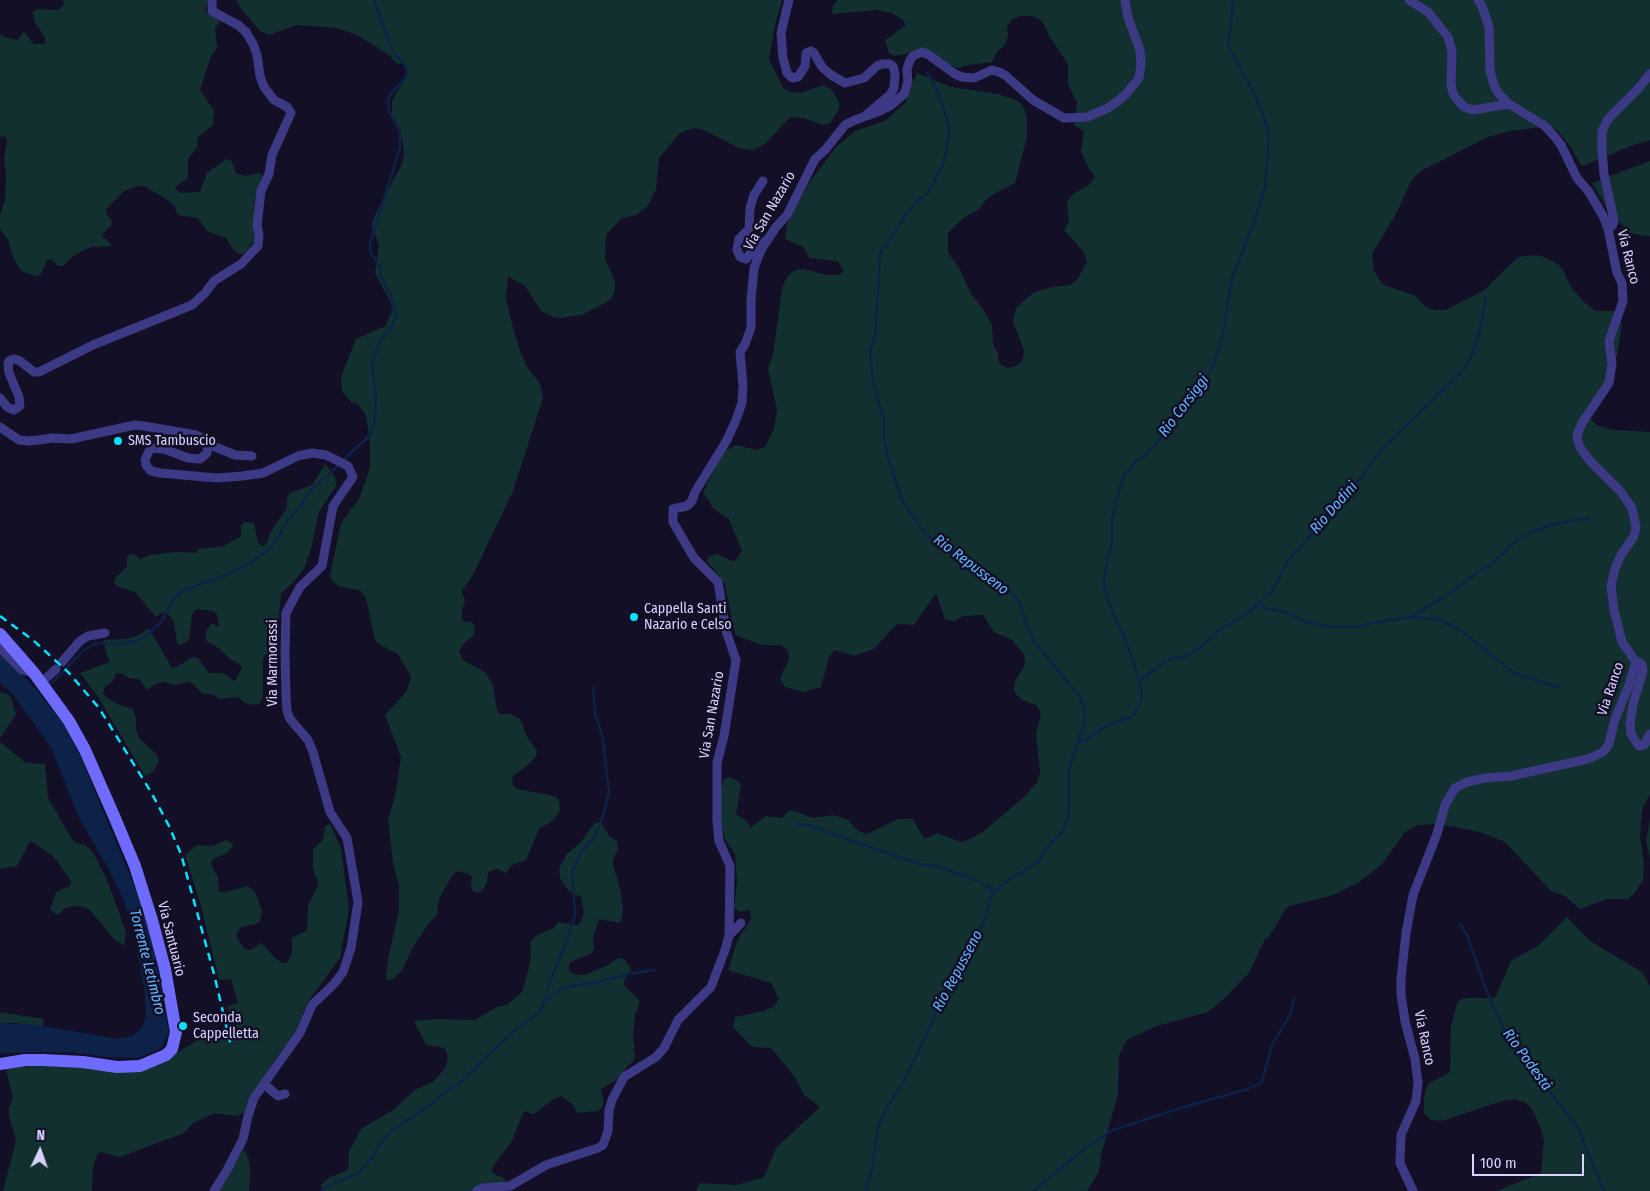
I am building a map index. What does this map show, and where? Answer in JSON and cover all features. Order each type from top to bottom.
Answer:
[{"type":"main road","name":"Via Santuario","points":[[0,634],[37,678],[77,733],[135,866],[166,969],[176,1032],[172,1049],[166,1055],[140,1066],[117,1068],[83,1062],[43,1060],[25,1060],[0,1064]]},
{"type":"street","points":[[0,398],[7,407],[14,410],[20,406],[19,397],[9,373],[10,360],[20,361],[34,372],[39,372],[93,345],[192,305],[206,293],[214,281],[240,264],[258,246],[259,235],[257,226],[261,191],[269,174],[272,155],[290,113],[287,107],[274,100],[264,87],[260,76],[257,55],[246,32],[238,25],[212,11],[212,0]]},
{"type":"street","points":[[789,0],[781,33],[783,58],[787,73],[790,76],[798,77],[805,66],[806,54],[809,51],[813,52],[818,61],[831,75],[846,83],[864,78],[882,64],[893,66],[895,74],[894,88],[890,94],[863,117]]},
{"type":"street","name":"Via San Nazario","points":[[477,1191],[483,1188],[510,1186],[546,1165],[603,1145],[608,1131],[609,1110],[612,1100],[624,1078],[656,1057],[664,1048],[678,1020],[711,988],[729,936],[730,866],[719,841],[716,801],[717,763],[724,736],[736,660],[726,631],[718,582],[694,558],[673,522],[673,509],[687,506],[692,501],[695,492],[727,440],[742,403],[739,358],[751,328],[750,300],[754,268],[761,250],[776,227],[787,215],[815,159],[825,150],[844,126],[863,117],[880,112],[904,94],[908,82],[907,69],[910,60],[913,56],[922,52],[962,77],[974,78],[992,70],[999,72],[1033,100],[1064,118],[1087,117],[1098,113],[1122,98],[1138,78],[1142,64],[1140,50],[1128,18],[1125,0]]},
{"type":"street","points":[[1409,0],[1428,12],[1448,37],[1452,51],[1451,85],[1455,97],[1464,107],[1473,110],[1509,104]]},
{"type":"street","name":"Via Ranco","points":[[1413,1191],[1400,1163],[1401,1135],[1416,1101],[1418,1083],[1415,1059],[1405,1021],[1401,995],[1401,978],[1413,895],[1437,834],[1445,805],[1455,788],[1467,782],[1485,778],[1511,776],[1588,759],[1604,752],[1609,744],[1615,719],[1627,692],[1636,662],[1622,642],[1614,610],[1611,586],[1620,557],[1634,536],[1636,526],[1632,508],[1621,492],[1590,461],[1578,442],[1577,435],[1582,423],[1609,382],[1612,364],[1609,341],[1623,301],[1622,283],[1608,230],[1600,210],[1589,192],[1577,178],[1554,136],[1532,118],[1509,104],[1498,93],[1490,71],[1489,27],[1478,0]]},
{"type":"street","points":[[1608,230],[1614,221],[1604,174],[1602,131],[1608,119],[1650,74]]},
{"type":"street","points":[[763,180],[752,202],[749,229],[739,239],[737,250],[740,257],[746,259],[766,235],[776,227]]},
{"type":"street","points":[[0,426],[19,440],[30,441],[53,438],[71,439],[122,427],[144,426],[196,435],[206,440],[208,444],[235,454],[252,456]]},
{"type":"street","name":"Via Marmorassi","points":[[208,444],[207,453],[200,459],[188,458],[164,449],[154,448],[147,455],[146,465],[151,471],[160,473],[217,478],[263,473],[298,456],[312,453],[326,455],[348,466],[354,477],[333,506],[322,566],[300,587],[286,613],[286,695],[290,719],[308,740],[330,812],[347,838],[358,902],[351,948],[343,972],[334,984],[312,1005],[300,1033],[264,1084]]},
{"type":"street","points":[[0,648],[22,670],[37,678],[59,665],[80,641],[88,636],[105,633]]},
{"type":"street","points":[[1636,662],[1642,665],[1643,670],[1633,704],[1630,724],[1631,734],[1639,746],[1644,745],[1650,734]]},
{"type":"street","points":[[729,936],[741,923]]},
{"type":"street","points":[[214,1191],[243,1140],[254,1098],[264,1084],[278,1096],[285,1094]]},
{"type":"green space","points":[[63,0],[208,0],[205,11],[221,21],[215,28],[217,48],[211,56],[200,90],[214,111],[213,125],[198,137],[197,147],[188,159],[188,178],[175,187],[181,193],[200,192],[207,173],[226,159],[231,160],[236,173],[245,176],[260,173],[262,177],[254,205],[254,239],[253,243],[243,254],[238,253],[231,247],[226,238],[207,231],[198,218],[178,215],[174,205],[144,186],[124,191],[107,208],[106,213],[112,221],[111,225],[102,235],[112,246],[92,247],[74,255],[63,266],[58,266],[51,259],[47,261],[41,274],[37,276],[23,272],[19,268],[12,255],[8,240],[0,229],[0,215],[5,200],[6,174],[4,159],[7,139],[4,136],[0,137],[0,34],[3,37],[17,40],[24,32],[34,44],[44,44],[45,39],[34,21],[33,12],[37,9],[57,10],[64,4]]},
{"type":"green space","points":[[237,0],[782,0],[769,59],[783,88],[791,92],[800,93],[824,85],[832,90],[840,104],[830,123],[823,125],[804,118],[790,117],[765,144],[753,150],[739,148],[702,129],[693,128],[680,133],[659,158],[656,189],[647,207],[636,215],[622,218],[606,235],[605,259],[615,281],[613,296],[607,302],[582,315],[561,318],[541,311],[525,286],[508,276],[506,298],[514,332],[529,370],[540,383],[543,398],[513,491],[473,575],[462,591],[465,601],[462,610],[462,621],[472,622],[475,626],[473,636],[465,642],[459,651],[463,660],[485,672],[493,685],[497,710],[500,714],[511,714],[520,719],[527,737],[537,751],[536,756],[529,764],[513,776],[514,786],[518,789],[554,796],[559,799],[560,809],[551,822],[539,829],[526,860],[512,865],[506,873],[497,869],[488,872],[487,883],[482,891],[477,893],[473,891],[471,886],[472,877],[469,874],[458,871],[453,874],[439,899],[437,914],[413,947],[402,970],[393,979],[388,980],[386,979],[388,959],[399,910],[399,885],[393,864],[388,819],[395,796],[401,757],[385,715],[406,692],[411,677],[398,654],[380,645],[375,640],[366,598],[361,591],[339,586],[333,582],[330,576],[341,523],[360,497],[370,468],[370,443],[366,415],[358,404],[351,402],[342,391],[341,377],[356,339],[386,326],[392,311],[391,303],[375,273],[379,244],[372,227],[373,219],[402,164],[404,156],[403,141],[392,115],[392,100],[404,81],[407,65],[396,63],[389,55],[357,35],[337,28],[297,25],[269,35],[260,31],[239,6]]},
{"type":"green space","points":[[838,0],[1650,0],[1650,140],[1582,166],[1558,131],[1549,126],[1509,131],[1488,137],[1421,171],[1411,181],[1398,210],[1372,254],[1374,271],[1382,284],[1415,296],[1427,308],[1436,310],[1445,310],[1483,291],[1518,257],[1535,255],[1544,257],[1559,265],[1571,287],[1595,311],[1613,311],[1619,317],[1622,325],[1617,356],[1590,419],[1597,425],[1613,430],[1650,432],[1650,794],[1642,809],[1640,837],[1644,863],[1643,880],[1634,894],[1628,899],[1607,899],[1580,909],[1565,896],[1551,891],[1505,842],[1480,832],[1439,824],[1417,825],[1405,832],[1382,864],[1359,882],[1333,895],[1290,906],[1285,910],[1269,937],[1265,939],[1249,973],[1224,999],[1208,1012],[1157,1026],[1127,1040],[1119,1055],[1118,1094],[1101,1155],[1099,1172],[1087,1191],[696,1191],[700,1183],[737,1185],[764,1177],[776,1148],[820,1107],[804,1095],[795,1077],[771,1048],[752,1047],[733,1027],[735,1017],[764,1011],[773,1007],[779,999],[771,983],[728,970],[738,939],[751,919],[750,910],[740,912],[734,908],[737,882],[735,855],[725,839],[719,815],[721,789],[724,779],[729,777],[738,781],[741,785],[736,814],[748,822],[750,828],[766,816],[782,818],[789,811],[794,811],[813,818],[833,815],[848,820],[858,831],[867,834],[898,819],[913,819],[923,837],[928,838],[937,833],[961,842],[983,832],[1025,796],[1038,781],[1040,772],[1036,734],[1041,714],[1037,706],[1020,699],[1014,691],[1015,681],[1025,665],[1024,655],[1012,640],[994,632],[983,615],[963,616],[954,621],[945,619],[936,593],[914,625],[897,624],[874,649],[854,656],[835,650],[829,657],[821,687],[803,692],[785,687],[780,678],[789,660],[788,651],[781,645],[762,645],[735,635],[725,584],[707,561],[708,557],[717,554],[734,562],[742,551],[729,519],[714,509],[703,492],[721,456],[728,449],[737,445],[756,450],[765,447],[774,429],[777,410],[768,368],[773,355],[782,288],[785,281],[795,270],[803,269],[828,275],[837,275],[844,272],[838,261],[809,258],[804,247],[785,239],[787,223],[809,183],[836,147],[855,131],[885,121],[905,103],[917,73],[951,87],[998,94],[1018,101],[1024,108],[1027,117],[1027,137],[1015,183],[992,195],[979,209],[962,219],[948,233],[948,252],[959,268],[971,294],[983,309],[992,325],[993,344],[998,353],[999,363],[1007,368],[1016,366],[1023,360],[1024,350],[1013,322],[1016,308],[1033,293],[1052,287],[1070,285],[1078,279],[1087,261],[1084,252],[1064,230],[1069,222],[1067,202],[1073,194],[1089,185],[1095,177],[1081,151],[1084,131],[1074,125],[1077,103],[1068,84],[1068,64],[1051,39],[1042,21],[1033,16],[1021,16],[1012,19],[1007,27],[1008,37],[1004,46],[996,53],[992,62],[958,68],[916,52],[895,56],[889,53],[885,40],[906,25],[902,19],[891,13],[877,10],[832,14],[833,6]]},
{"type":"green space","points":[[1650,161],[1650,236],[1646,236],[1630,233],[1610,213],[1592,183]]},
{"type":"green space","points":[[325,464],[335,476],[336,486],[319,512],[311,549],[304,569],[292,584],[281,593],[276,651],[266,654],[263,658],[263,697],[259,704],[245,703],[238,697],[220,699],[212,694],[203,694],[193,684],[188,682],[174,685],[164,682],[155,684],[147,690],[139,679],[129,678],[121,673],[116,673],[112,682],[104,688],[103,693],[106,697],[119,705],[133,709],[139,738],[157,755],[159,761],[154,771],[145,776],[98,697],[80,673],[110,662],[103,640],[127,639],[139,635],[149,628],[172,668],[193,657],[198,658],[209,673],[223,673],[235,681],[242,668],[219,648],[206,641],[206,631],[212,623],[219,627],[217,614],[213,611],[199,609],[194,611],[189,640],[180,645],[177,642],[174,622],[168,614],[164,612],[156,617],[135,592],[116,586],[114,581],[127,567],[127,557],[131,554],[136,555],[140,559],[150,555],[176,552],[196,553],[199,549],[224,546],[241,536],[241,526],[244,522],[254,523],[258,543],[263,546],[267,543],[270,533],[287,508],[287,498],[290,493],[312,485]]},
{"type":"green space","points":[[0,692],[10,695],[16,714],[0,738]]},
{"type":"green space","points":[[0,742],[26,763],[45,764],[48,798],[72,839],[76,843],[85,845],[93,852],[107,880],[126,933],[124,946],[114,939],[89,909],[80,906],[70,907],[65,908],[58,915],[50,910],[56,892],[70,886],[71,881],[53,856],[30,841],[17,866],[0,869]]},
{"type":"green space","points":[[1650,817],[1650,859],[1646,842]]},
{"type":"green space","points":[[596,823],[601,823],[609,836],[617,841],[618,850],[613,858],[613,864],[620,888],[623,908],[622,918],[620,923],[599,919],[593,938],[594,949],[592,953],[573,961],[569,964],[569,970],[573,974],[584,975],[621,958],[626,961],[631,970],[624,980],[624,985],[639,1000],[635,1014],[633,1036],[635,1056],[633,1062],[628,1065],[620,1078],[601,1089],[604,1104],[598,1111],[578,1113],[573,1105],[561,1096],[552,1100],[536,1113],[531,1114],[527,1111],[523,1113],[512,1141],[493,1166],[492,1171],[505,1179],[506,1184],[499,1191],[323,1191],[321,1185],[328,1178],[348,1170],[349,1151],[362,1128],[393,1110],[415,1090],[433,1082],[446,1067],[448,1057],[445,1048],[426,1045],[414,1021],[435,1019],[475,1020],[497,1007],[507,1005],[522,992],[530,963],[531,942],[537,935],[554,928],[558,922],[578,925],[581,921],[584,912],[581,897],[568,890],[560,878],[559,869],[566,855],[581,842]]},
{"type":"green space","points":[[330,824],[341,848],[349,909],[340,958],[307,1003],[296,1031],[276,1058],[252,1096],[244,1113],[235,1116],[215,1113],[193,1123],[184,1133],[120,1157],[101,1152],[97,1155],[93,1168],[92,1191],[3,1191],[16,1141],[9,1117],[9,1108],[13,1098],[6,1070],[7,1067],[167,1059],[198,1040],[212,1039],[230,1022],[228,1006],[238,1003],[231,979],[219,980],[201,906],[185,855],[197,845],[212,846],[226,840],[234,845],[227,853],[213,859],[211,863],[214,872],[218,875],[219,891],[224,892],[248,886],[255,892],[262,911],[260,921],[256,924],[241,927],[236,935],[238,940],[248,950],[253,949],[260,943],[282,963],[287,963],[292,953],[292,938],[307,930],[308,905],[318,883],[313,869],[313,849],[323,840],[325,826]]},
{"type":"green space","points":[[1567,917],[1590,941],[1642,972],[1650,986],[1650,1191],[1497,1191],[1541,1173],[1544,1140],[1532,1109],[1524,1102],[1514,1099],[1502,1101],[1442,1121],[1431,1120],[1424,1113],[1424,1096],[1428,1084],[1450,1072],[1451,1026],[1457,1004],[1461,999],[1495,998],[1511,961],[1539,945]]},
{"type":"green space","points":[[0,1012],[44,1019],[43,1026],[0,1023]]},
{"type":"green space","points":[[244,1149],[249,1160],[249,1191],[219,1191]]},
{"type":"water","name":"Torrente Letimbro","points":[[0,655],[8,660],[35,688],[65,726],[82,760],[135,888],[147,923],[159,975],[169,1033],[161,1048],[138,1058],[107,1057],[68,1052],[0,1053],[0,1023],[38,1025],[118,1039],[133,1035],[141,1029],[146,1018],[145,992],[134,934],[124,901],[108,868],[79,818],[52,749],[11,692],[0,683]]},
{"type":"waterway","points":[[343,460],[371,434],[374,425],[376,398],[372,364],[379,343],[392,326],[396,315],[391,296],[380,275],[380,268],[370,251],[370,243],[400,148],[400,131],[389,112],[388,99],[407,76],[407,71],[403,62],[396,56],[390,45],[374,0]]},
{"type":"waterway","name":"Rio Corsiggi","points":[[1079,741],[1085,741],[1102,728],[1131,717],[1141,702],[1142,691],[1133,659],[1105,589],[1104,578],[1112,541],[1112,518],[1126,473],[1136,461],[1144,457],[1172,426],[1199,391],[1213,366],[1223,334],[1232,277],[1253,225],[1265,187],[1269,133],[1252,89],[1228,46],[1233,0]]},
{"type":"waterway","name":"Rio Repusseno","points":[[866,1191],[872,1170],[878,1128],[885,1110],[903,1083],[933,1021],[948,984],[985,920],[991,896],[1004,883],[1038,862],[1050,844],[1063,831],[1069,813],[1069,770],[1084,724],[1085,709],[1078,694],[1034,642],[1018,600],[1012,593],[972,564],[940,545],[925,532],[910,513],[901,498],[887,454],[884,438],[884,419],[874,386],[870,354],[875,334],[880,253],[917,201],[928,193],[943,164],[949,138],[949,124],[938,92],[927,72]]},
{"type":"waterway","name":"Rio Dodini","points":[[1139,681],[1165,662],[1174,658],[1185,657],[1200,648],[1221,629],[1245,615],[1272,592],[1288,560],[1343,500],[1382,449],[1463,371],[1472,355],[1479,335],[1486,297]]},
{"type":"waterway","points":[[48,687],[83,651],[96,643],[121,644],[136,641],[146,636],[161,622],[173,600],[182,591],[227,575],[265,552],[276,542],[287,521],[300,507],[311,490],[340,464]]},
{"type":"waterway","points":[[1260,603],[1265,608],[1285,612],[1304,621],[1328,627],[1358,627],[1411,617],[1453,591],[1494,562],[1520,538],[1550,525],[1589,518]]},
{"type":"waterway","points":[[1411,617],[1439,620],[1457,628],[1508,669],[1519,675],[1559,687]]},
{"type":"waterway","points":[[545,1001],[549,984],[575,915],[572,872],[582,851],[593,840],[599,827],[609,791],[602,734],[595,715],[593,687]]},
{"type":"waterway","points":[[796,824],[808,825],[919,864],[940,867],[976,880],[995,891]]},
{"type":"waterway","name":"Rio Podestà","points":[[1460,924],[1467,935],[1485,987],[1501,1024],[1514,1046],[1577,1126],[1604,1191]]},
{"type":"waterway","points":[[321,1191],[329,1185],[359,1172],[374,1156],[379,1145],[392,1130],[456,1086],[513,1032],[539,1012],[545,1001],[563,988],[654,970]]},
{"type":"waterway","points":[[1033,1191],[1088,1146],[1113,1130],[1248,1089],[1262,1082],[1272,1045],[1291,1013],[1294,998]]},
{"type":"railway","points":[[0,616],[33,640],[69,673],[99,708],[151,792],[181,854],[214,974],[231,1046]]},
{"type":"place","name":"SMS Tambuscio","points":[[118,441]]},
{"type":"place","name":"Cappella Santi Nazario e Celso","points":[[634,617]]},
{"type":"place","name":"Seconda Cappelletta","points":[[183,1026]]}]
